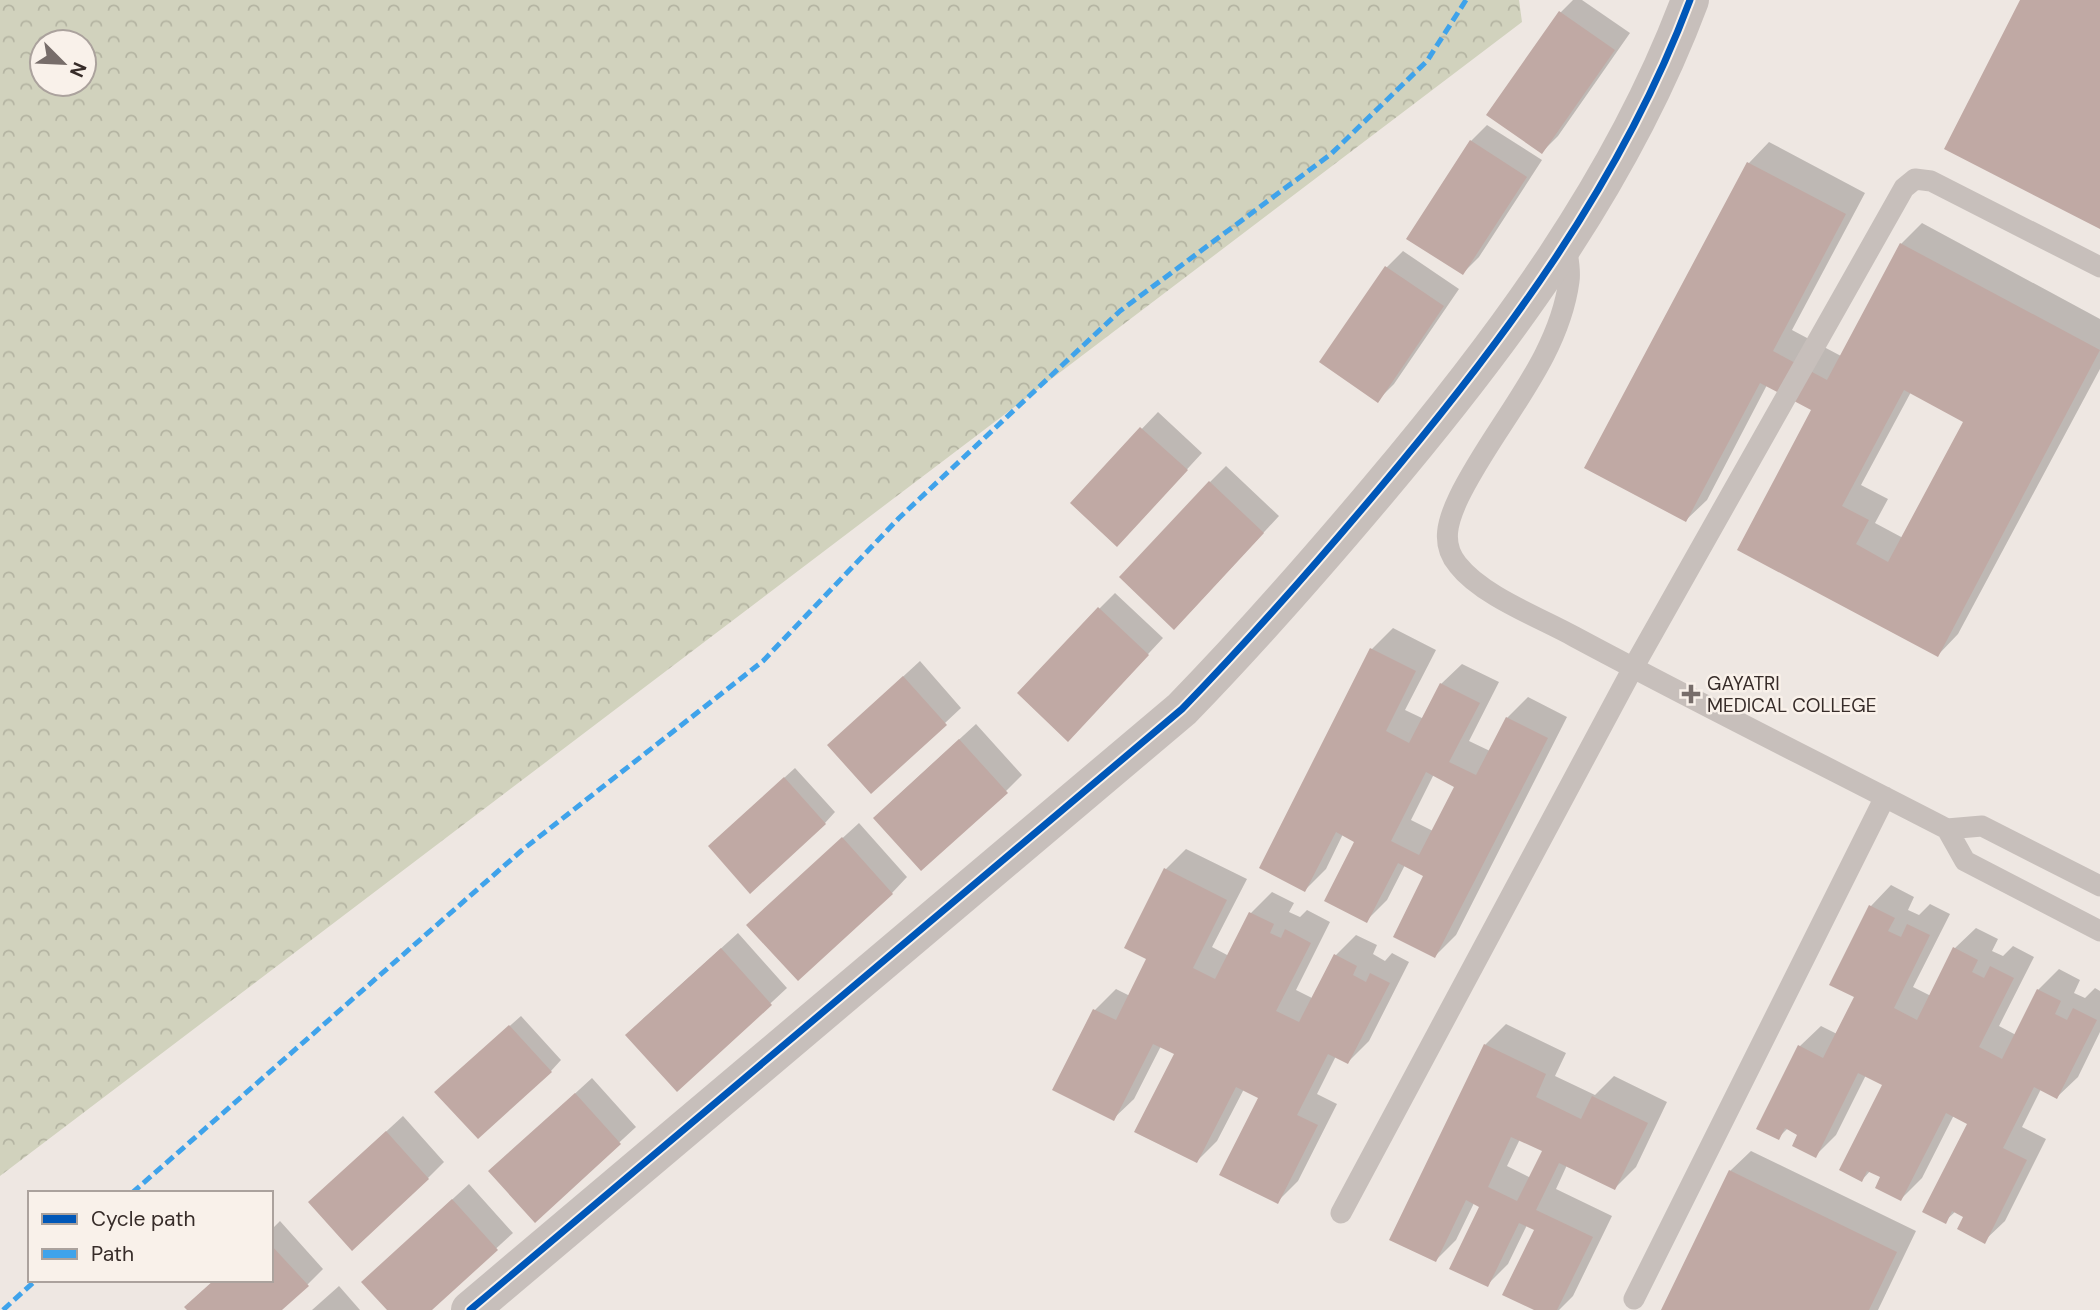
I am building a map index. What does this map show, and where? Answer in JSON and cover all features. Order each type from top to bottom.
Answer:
[{"type":"street","points":[[470,1310],[1181,709],[1267,621],[1456,397],[1542,277],[1619,154],[1690,0]]},
{"type":"lane","points":[[1341,1213],[1633,668],[1904,188],[1915,179],[1931,181],[2100,267]]},
{"type":"lane","points":[[1566,239],[1569,279],[1560,319],[1528,385],[1460,494],[1449,519],[1446,545],[1458,566],[1489,591],[1947,829],[1982,826],[2100,886]]},
{"type":"lane","points":[[1634,1300],[1885,797]]},
{"type":"lane","points":[[1947,829],[1965,861],[2100,931]]},
{"type":"green space","points":[[0,0],[1519,0],[1522,22],[0,1176]]},
{"type":"building","points":[[2020,0],[2100,0],[2100,229],[1944,149]]},
{"type":"building","points":[[1559,11],[1615,50],[1542,154],[1486,115]]},
{"type":"building","points":[[1470,140],[1527,177],[1463,275],[1406,239]]},
{"type":"building","points":[[1747,162],[1846,214],[1773,351],[1827,380],[1900,243],[2100,350],[1938,657],[1737,550],[1811,410],[1760,383],[1686,522],[1584,468]],"holes":[[[1904,390],[1963,422],[1888,562],[1856,544],[1869,520],[1842,506]]]},
{"type":"building","points":[[1385,266],[1444,306],[1378,403],[1319,362]]},
{"type":"building","points":[[1140,427],[1188,470],[1117,547],[1070,503]]},
{"type":"building","points":[[1209,481],[1264,533],[1174,630],[1119,577]]},
{"type":"building","points":[[1098,607],[1149,655],[1068,742],[1017,693]]},
{"type":"building","points":[[1370,648],[1416,671],[1386,731],[1409,743],[1440,683],[1480,703],[1449,762],[1476,775],[1506,717],[1548,738],[1435,958],[1393,937],[1423,876],[1398,863],[1367,923],[1324,901],[1354,842],[1336,832],[1305,892],[1259,868]],"holes":[[[1426,772],[1454,787],[1419,855],[1391,841]]]},
{"type":"building","points":[[903,676],[947,725],[871,794],[827,745]]},
{"type":"building","points":[[959,739],[1008,793],[921,871],[873,818]]},
{"type":"building","points":[[784,777],[826,824],[750,894],[708,846]]},
{"type":"building","points":[[842,837],[893,894],[798,981],[746,925]]},
{"type":"building","points":[[1164,868],[1227,900],[1193,968],[1215,979],[1249,912],[1274,924],[1270,933],[1281,938],[1285,929],[1311,943],[1276,1011],[1299,1022],[1334,954],[1357,966],[1353,975],[1366,982],[1370,973],[1390,983],[1348,1064],[1328,1054],[1297,1115],[1318,1125],[1278,1204],[1219,1175],[1258,1098],[1236,1087],[1197,1163],[1134,1132],[1174,1054],[1153,1044],[1114,1121],[1052,1090],[1093,1009],[1116,1020],[1146,959],[1124,948]]},
{"type":"building","points":[[1869,905],[1895,918],[1888,931],[1901,937],[1907,924],[1930,935],[1894,1008],[1917,1020],[1953,947],[1978,960],[1972,972],[1984,978],[1990,966],[2014,978],[1979,1047],[2002,1059],[2037,989],[2061,1001],[2055,1014],[2067,1020],[2073,1008],[2097,1020],[2057,1099],[2034,1087],[2003,1148],[2027,1160],[1985,1244],[1957,1229],[1963,1217],[1952,1211],[1946,1224],[1922,1212],[1967,1124],[1946,1113],[1901,1201],[1875,1188],[1880,1177],[1867,1171],[1862,1182],[1839,1170],[1882,1085],[1858,1073],[1816,1158],[1792,1146],[1797,1135],[1785,1128],[1779,1140],[1756,1129],[1798,1045],[1823,1058],[1854,997],[1829,985]]},
{"type":"building","points":[[721,948],[772,1005],[677,1092],[625,1035]]},
{"type":"building","points":[[509,1025],[552,1072],[478,1139],[434,1092]]},
{"type":"building","points":[[1484,1044],[1546,1074],[1536,1097],[1581,1119],[1592,1096],[1648,1123],[1615,1190],[1559,1163],[1536,1210],[1593,1237],[1557,1310],[1534,1310],[1502,1295],[1534,1230],[1519,1223],[1488,1287],[1449,1269],[1479,1207],[1466,1200],[1436,1262],[1389,1240]],"holes":[[[1511,1137],[1542,1151],[1517,1201],[1488,1187]]]},
{"type":"building","points":[[575,1093],[621,1144],[535,1223],[488,1171]]},
{"type":"building","points":[[386,1131],[429,1179],[352,1251],[308,1202]]},
{"type":"building","points":[[1729,1170],[1897,1252],[1869,1310],[1661,1310]]},
{"type":"building","points":[[452,1199],[498,1250],[432,1310],[387,1310],[361,1282]]},
{"type":"building","points":[[273,1247],[309,1286],[282,1310],[187,1310],[184,1307],[212,1282],[273,1282]]},
{"type":"marked path","points":[[134,1191],[521,851],[763,661],[899,518],[1120,311],[1331,154],[1427,61],[1466,0]]},
{"type":"marked path","points":[[3,1310],[34,1282]]},
{"type":"cycle path","points":[[470,1310],[1182,709],[1233,655],[1379,489],[1514,318],[1594,196],[1630,133],[1690,0]]},
{"type":"place","name":"GAYATRI MEDICAL COLLEGE","points":[[1691,694]]}]
